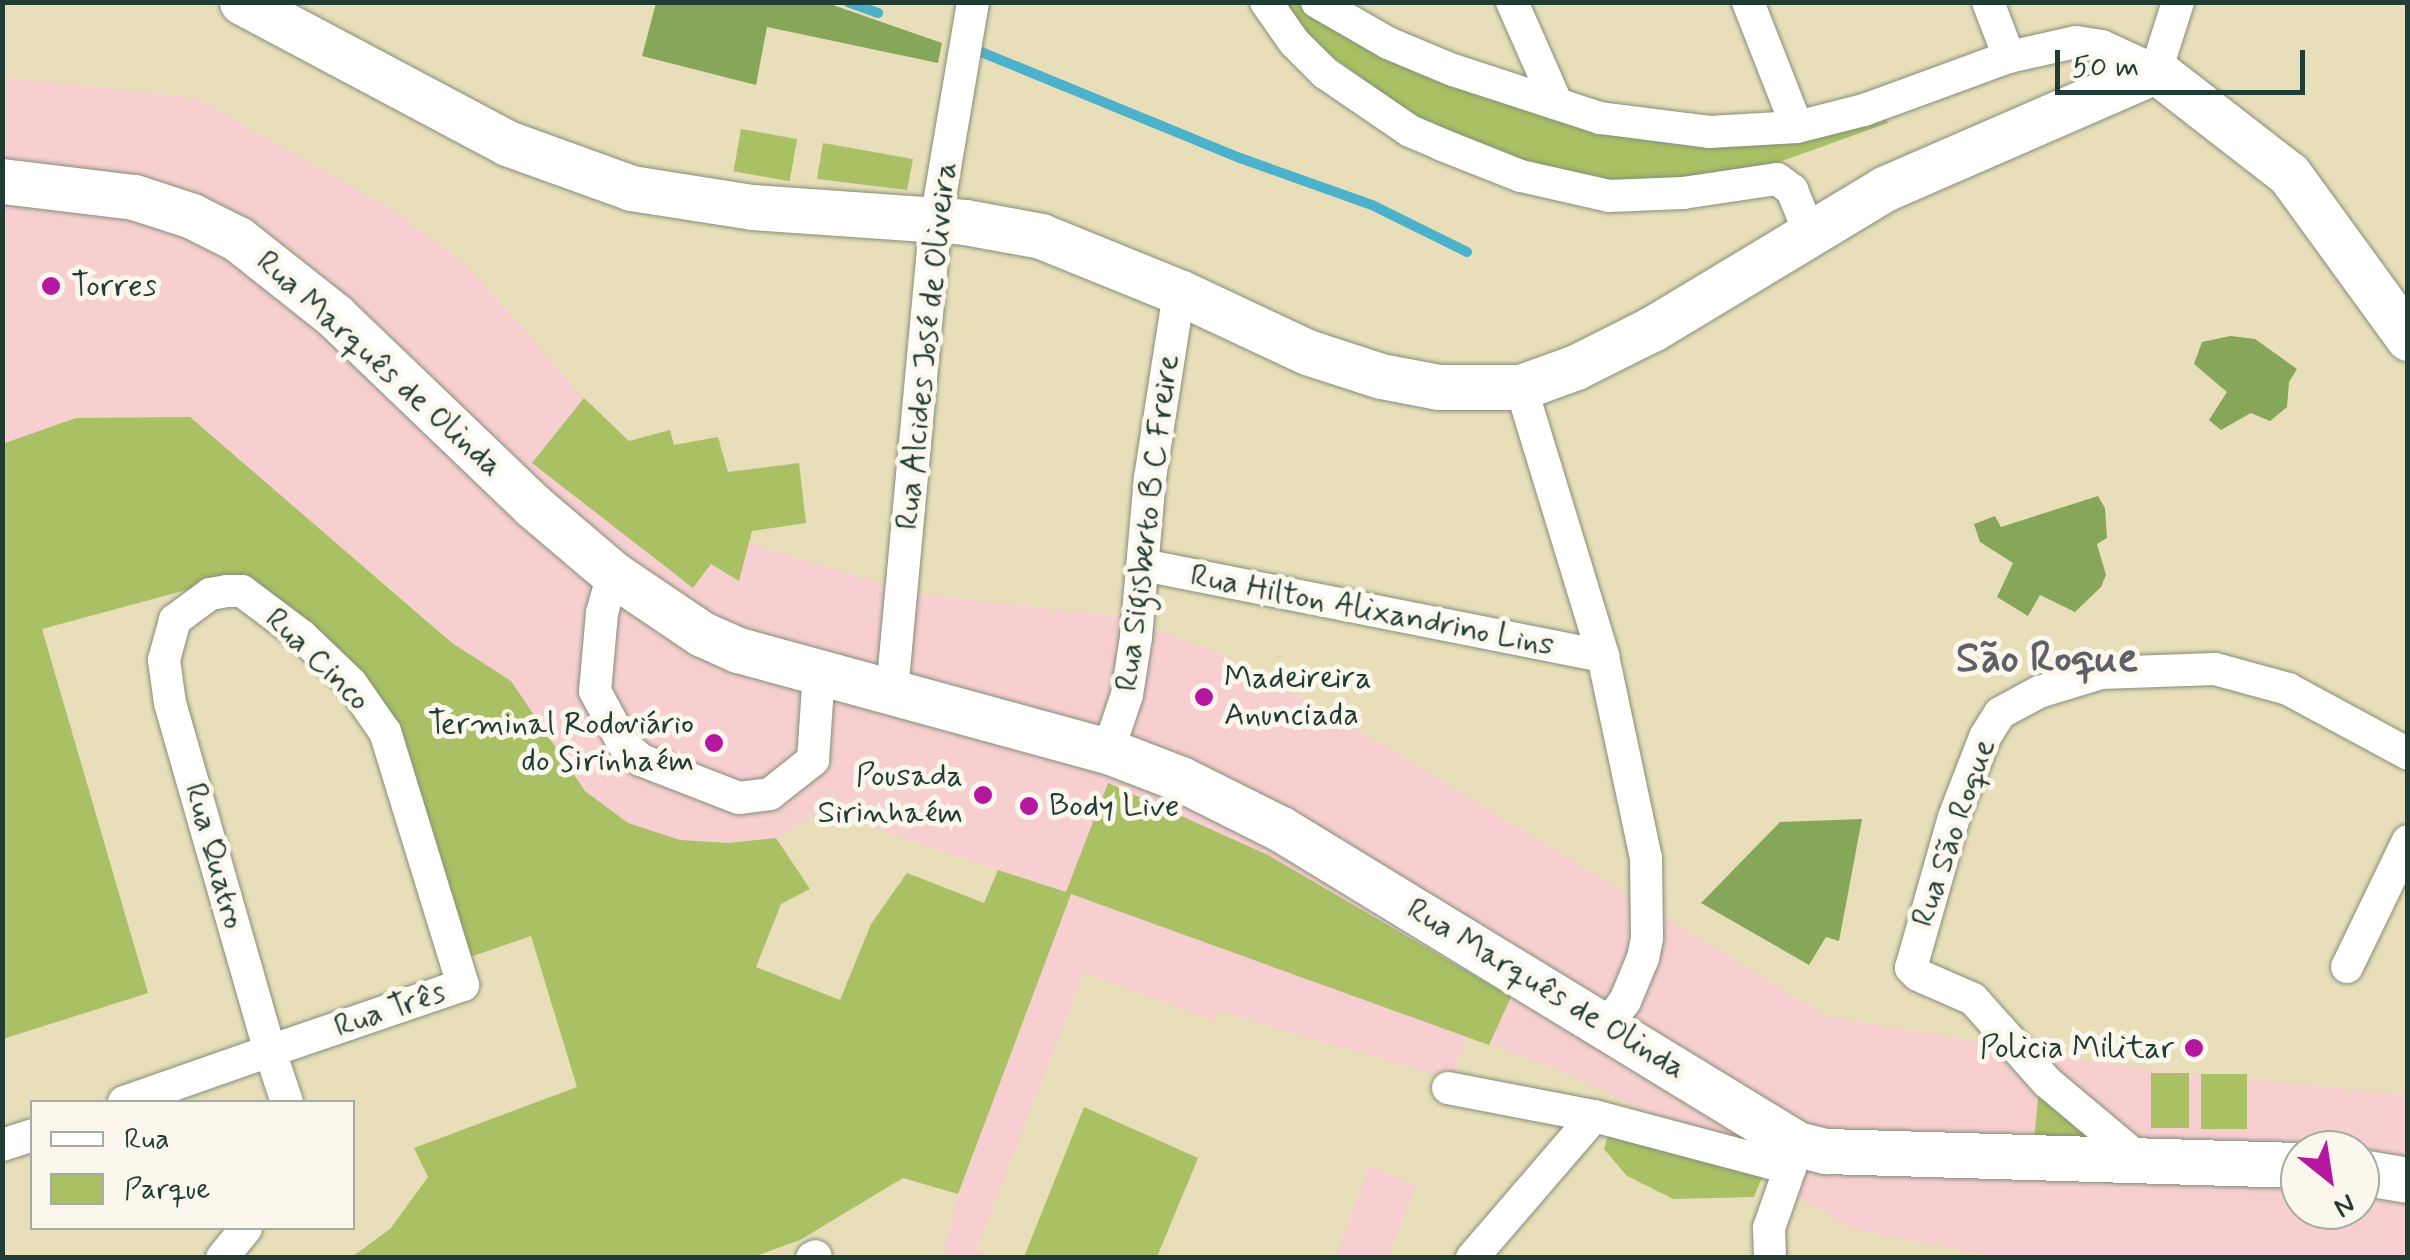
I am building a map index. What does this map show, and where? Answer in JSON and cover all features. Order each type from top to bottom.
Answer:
[{"type":"main road","points":[[242,2],[507,143],[631,188],[752,207],[936,221],[1042,236],[1178,292],[1307,352],[1381,376],[1438,387],[1521,386],[1576,367],[1652,330],[1884,189],[2156,72],[2290,174],[2408,338]]},
{"type":"main road","name":"Rua Marquês de Olinda","points":[[2,181],[134,196],[192,216],[238,239],[335,316],[532,505],[613,574],[702,634],[738,650],[1108,752],[1182,779],[1281,829],[1607,1026],[1794,1156],[1826,1151],[2280,1164]]},
{"type":"main road","points":[[2380,1175],[2408,1180]]},
{"type":"street","name":"Rua Alcides José de Oliveira","points":[[892,691],[936,221],[974,2]]},
{"type":"street","points":[[1266,2],[1294,42],[1325,72],[1410,130],[1440,144],[1521,176],[1609,196],[1684,193],[1777,179],[1792,190],[1810,234]]},
{"type":"street","points":[[1317,2],[1404,50],[1557,104],[1600,118],[1709,132],[1797,127],[1864,110],[2009,57],[2088,42],[2156,72],[2178,2]]},
{"type":"street","points":[[1512,2],[1557,104]]},
{"type":"street","points":[[1748,2],[1797,127]]},
{"type":"street","points":[[1988,2],[2009,57]]},
{"type":"street","name":"Rua Sigisberto B C Freire","points":[[1108,752],[1127,696],[1178,292]]},
{"type":"street","points":[[1521,386],[1603,656],[1646,858],[1647,938],[1625,1001],[1607,1026]]},
{"type":"street","name":"Rua Hilton Alixandrino Lins","points":[[1142,565],[1603,656]]},
{"type":"street","points":[[613,574],[602,613],[595,691],[624,745],[641,760],[739,798],[770,794],[813,760],[818,673]]},
{"type":"street","name":"Rua Cinco","points":[[164,660],[169,631],[186,610],[210,594],[242,592],[302,636],[351,683],[385,732]]},
{"type":"street","name":"Rua Quatro","points":[[164,660],[170,704],[286,1100]]},
{"type":"street","name":"Rua São Roque","points":[[2140,1160],[2047,1082],[1968,995],[1936,984],[1912,968],[1954,817],[1985,737],[2000,714],[2039,692],[2102,673],[2215,669],[2288,689],[2408,754]]},
{"type":"street","name":"Rua Três","points":[[130,1100],[463,985],[385,732]]},
{"type":"street","points":[[2347,967],[2408,841]]},
{"type":"street","points":[[1448,1088],[1794,1156],[1770,1243]]},
{"type":"street","points":[[1472,1258],[1594,1116]]},
{"type":"street","points":[[2,1145],[30,1135]]},
{"type":"street","points":[[222,1258],[244,1230]]},
{"type":"shaded area","points":[[2,77],[196,98],[391,209],[466,264],[584,398],[533,463],[694,588],[711,564],[739,580],[749,543],[916,594],[1123,617],[1225,656],[1367,735],[1828,1017],[2129,1067],[2407,1095],[2407,1257],[1994,1257],[1852,1229],[1692,1132],[1566,1073],[1469,1036],[1450,1079],[1218,1011],[1213,1021],[1084,972],[976,1251],[991,1257],[943,1257],[958,1194],[1071,893],[822,811],[776,838],[728,843],[680,840],[628,823],[585,791],[511,681],[452,643],[374,573],[76,418],[3,444]]},
{"type":"shaded area","points":[[1369,1166],[1416,1185],[1388,1257],[1336,1257]]},
{"type":"green space","points":[[656,3],[827,3],[942,43],[938,63],[767,27],[756,85],[642,56]]},
{"type":"green space","points":[[1284,3],[1296,3],[1378,49],[1593,124],[1885,116],[1888,123],[1771,165],[1683,180],[1596,186],[1427,126],[1307,38]]},
{"type":"green space","points":[[741,129],[797,139],[790,181],[734,171]]},
{"type":"green space","points":[[823,143],[913,159],[907,190],[817,179]]},
{"type":"green space","points":[[2230,336],[2255,339],[2297,369],[2289,382],[2287,407],[2270,421],[2251,413],[2221,430],[2209,420],[2227,392],[2194,364],[2202,342]]},
{"type":"green space","points":[[584,398],[629,441],[670,430],[674,445],[718,437],[728,472],[799,463],[806,523],[752,531],[739,581],[711,564],[693,588],[532,463]]},
{"type":"green space","points":[[190,417],[452,643],[511,681],[585,791],[628,823],[680,840],[728,843],[776,838],[810,889],[781,904],[756,967],[840,1000],[871,924],[907,873],[984,903],[998,870],[1066,892],[1108,783],[1268,855],[1511,997],[1489,1045],[1071,894],[958,1194],[903,1178],[800,1240],[753,1257],[352,1257],[390,1229],[428,1177],[414,1148],[577,1087],[531,936],[467,958],[398,730],[227,579],[42,629],[148,993],[3,1039],[2,444],[76,418]]},
{"type":"green space","points":[[2098,496],[2105,508],[2107,538],[2097,544],[2106,575],[2101,587],[2075,612],[2040,595],[2028,616],[1997,597],[2013,563],[1980,542],[1974,524],[1995,516],[2001,527]]},
{"type":"green space","points":[[1862,819],[1839,941],[1826,937],[1809,965],[1701,903],[1780,822]]},
{"type":"green space","points":[[2151,1073],[2189,1073],[2189,1128],[2151,1128]]},
{"type":"green space","points":[[2201,1074],[2247,1074],[2247,1129],[2201,1129]]},
{"type":"green space","points":[[2039,1089],[2109,1144],[2034,1140]]},
{"type":"green space","points":[[1084,1107],[1198,1158],[1157,1257],[1024,1257]]},
{"type":"green space","points":[[1608,1135],[1765,1170],[1754,1197],[1673,1199],[1627,1176],[1604,1149]]},
{"type":"waterway","points":[[848,2],[878,13]]},
{"type":"waterway","points":[[969,47],[1240,158],[1372,205],[1467,252]]},
{"type":"place","name":"Torres","points":[[51,286]]},
{"type":"place","name":"Madeireira Anunciada","points":[[1204,697]]},
{"type":"place","name":"Terminal Rodoviário do Sirinhaém","points":[[714,743]]},
{"type":"place","name":"Pousada Sirinhaém","points":[[983,795]]},
{"type":"place","name":"Body Live","points":[[1029,806]]},
{"type":"place","name":"Policia Militar","points":[[2194,1048]]},
{"type":"district","name":"São Roque","points":[[2047,660]]}]
